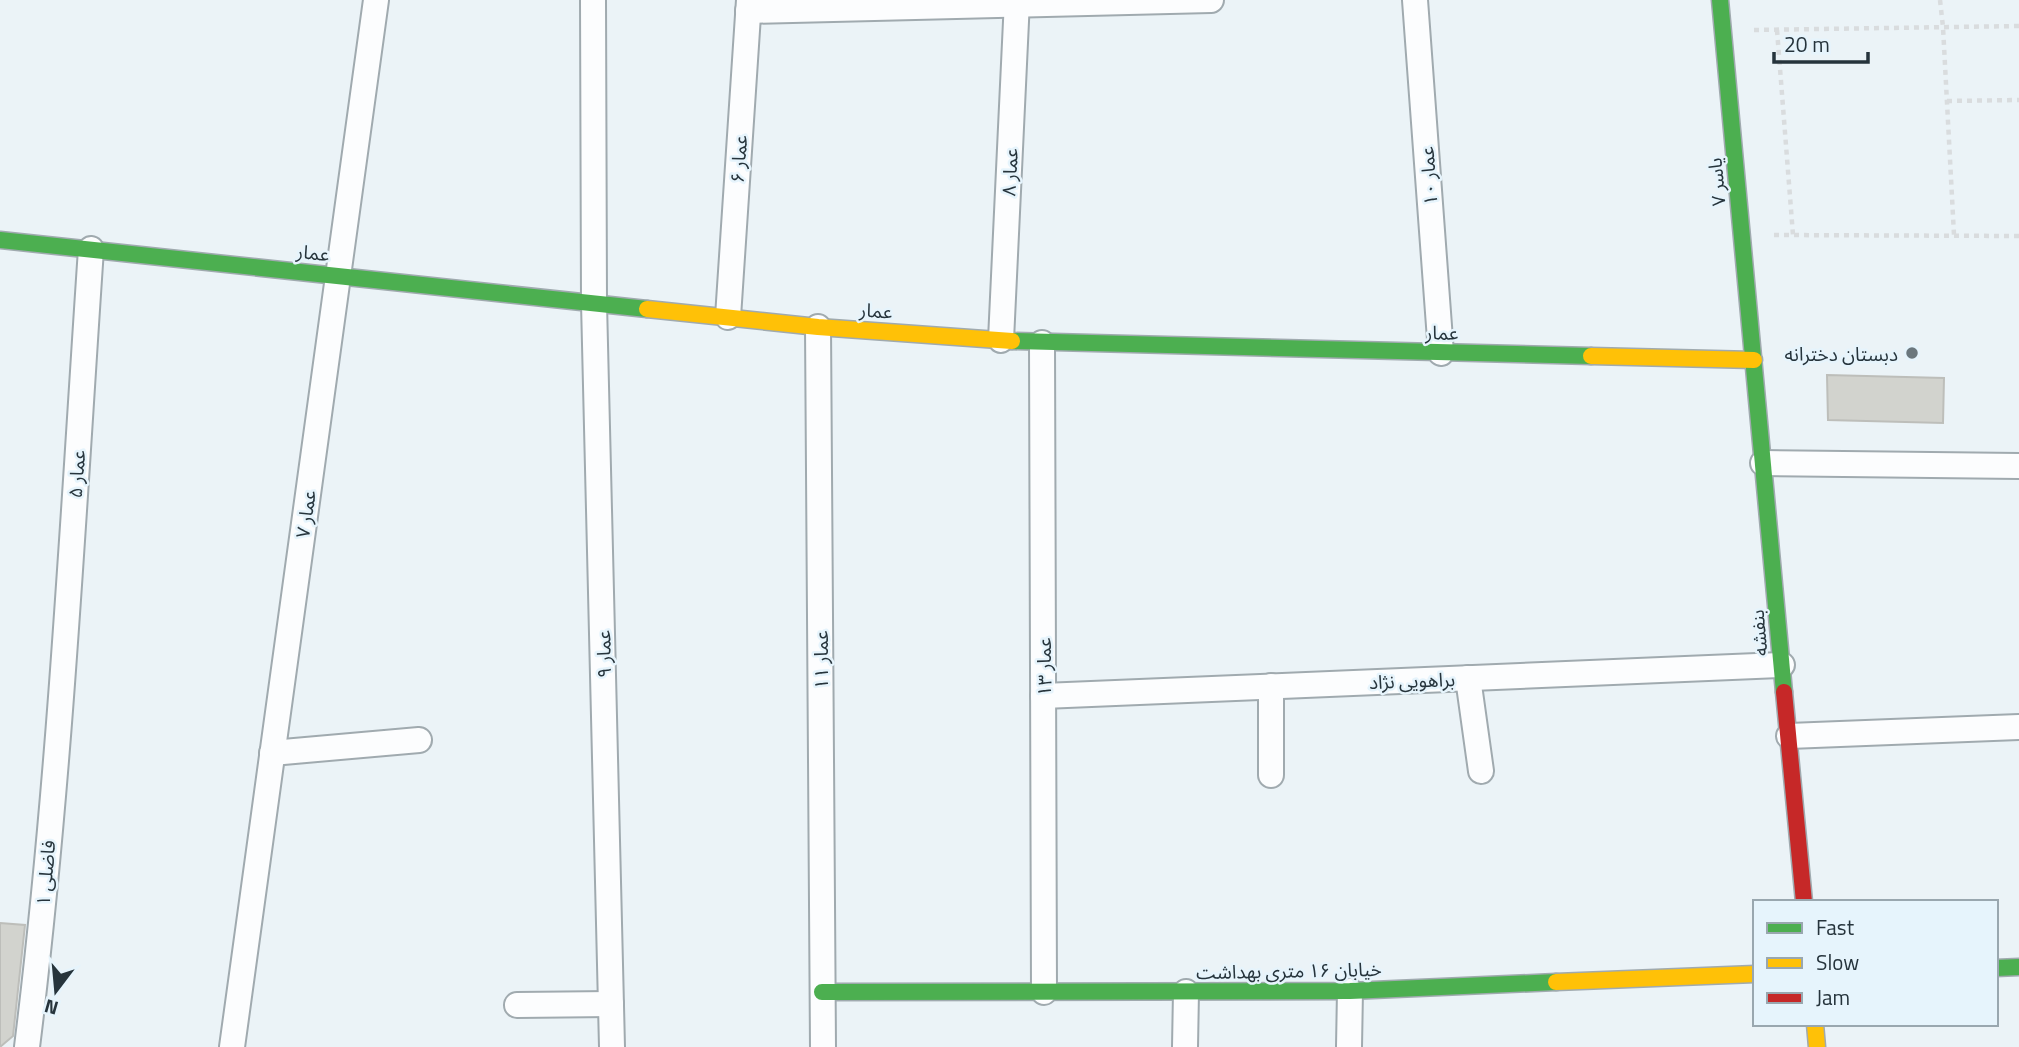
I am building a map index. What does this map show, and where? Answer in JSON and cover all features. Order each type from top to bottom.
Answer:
[{"type":"street","name":"عمار ۷","points":[[232,1047],[376,0]]},
{"type":"street","name":"عمار ۹","points":[[593,0],[594,303],[612,1047]]},
{"type":"street","points":[[748,5],[1211,0]]},
{"type":"street","name":"عمار ۱۰","points":[[1415,0],[1441,353]]},
{"type":"street","name":"یاسر ۷","points":[[1720,0],[1754,360]]},
{"type":"street","name":"عمار ۸","points":[[1001,340],[1017,2]]},
{"type":"street","name":"عمار ۶","points":[[728,317],[748,5]]},
{"type":"street","name":"عمار","points":[[0,240],[818,327],[1042,343],[1754,360]]},
{"type":"street","name":"عمار ۵","points":[[60,698],[91,249]]},
{"type":"street","name":"عمار ۱۱","points":[[818,327],[823,1047]]},
{"type":"street","name":"عمار ۱۳","points":[[1042,343],[1044,992]]},
{"type":"street","name":"بنفشه","points":[[1754,360],[1804,900]]},
{"type":"street","points":[[1763,463],[2019,466]]},
{"type":"street","name":"براهویی نژاد","points":[[1043,696],[1782,665]]},
{"type":"street","points":[[1468,678],[1481,771]]},
{"type":"street","points":[[1271,686],[1271,775]]},
{"type":"street","name":"فاضلی ۱","points":[[27,1047],[38,955],[60,698]]},
{"type":"street","points":[[1788,736],[2019,727]]},
{"type":"street","points":[[272,753],[419,740]]},
{"type":"street","points":[[1998,968],[2019,967]]},
{"type":"street","name":"خیابان ۱۶ متری بهداشت","points":[[822,992],[1350,991],[1753,974]]},
{"type":"street","points":[[1349,1047],[1350,991]]},
{"type":"street","points":[[1185,1047],[1186,992]]},
{"type":"street","points":[[517,1005],[611,1004]]},
{"type":"street","points":[[1815,1026],[1817,1047]]},
{"type":"path","points":[[1940,0],[1954,235]]},
{"type":"path","points":[[1723,31],[2019,26]]},
{"type":"path","points":[[1777,30],[1793,235]]},
{"type":"path","points":[[1947,101],[2019,100]]},
{"type":"path","points":[[1742,235],[2019,236]]},
{"type":"building","points":[[1827,375],[1944,378],[1943,423],[1828,420]]},
{"type":"building","points":[[0,923],[25,925],[13,1036],[0,1047]]},
{"type":"traffic: fast","points":[[1720,0],[1784,692]]},
{"type":"traffic: fast","points":[[0,240],[647,309]]},
{"type":"traffic: fast","points":[[1012,341],[1591,356]]},
{"type":"traffic: fast","points":[[1998,968],[2019,967]]},
{"type":"traffic: fast","points":[[822,992],[1350,991],[1556,982]]},
{"type":"traffic: slow","points":[[647,309],[818,327],[1012,341]]},
{"type":"traffic: slow","points":[[1591,356],[1754,360]]},
{"type":"traffic: slow","points":[[1556,982],[1753,974]]},
{"type":"traffic: slow","points":[[1815,1026],[1817,1047]]},
{"type":"traffic: jam","points":[[1784,692],[1804,900]]},
{"type":"place","name":"دبستان دخترانه","points":[[1912,353]]}]
